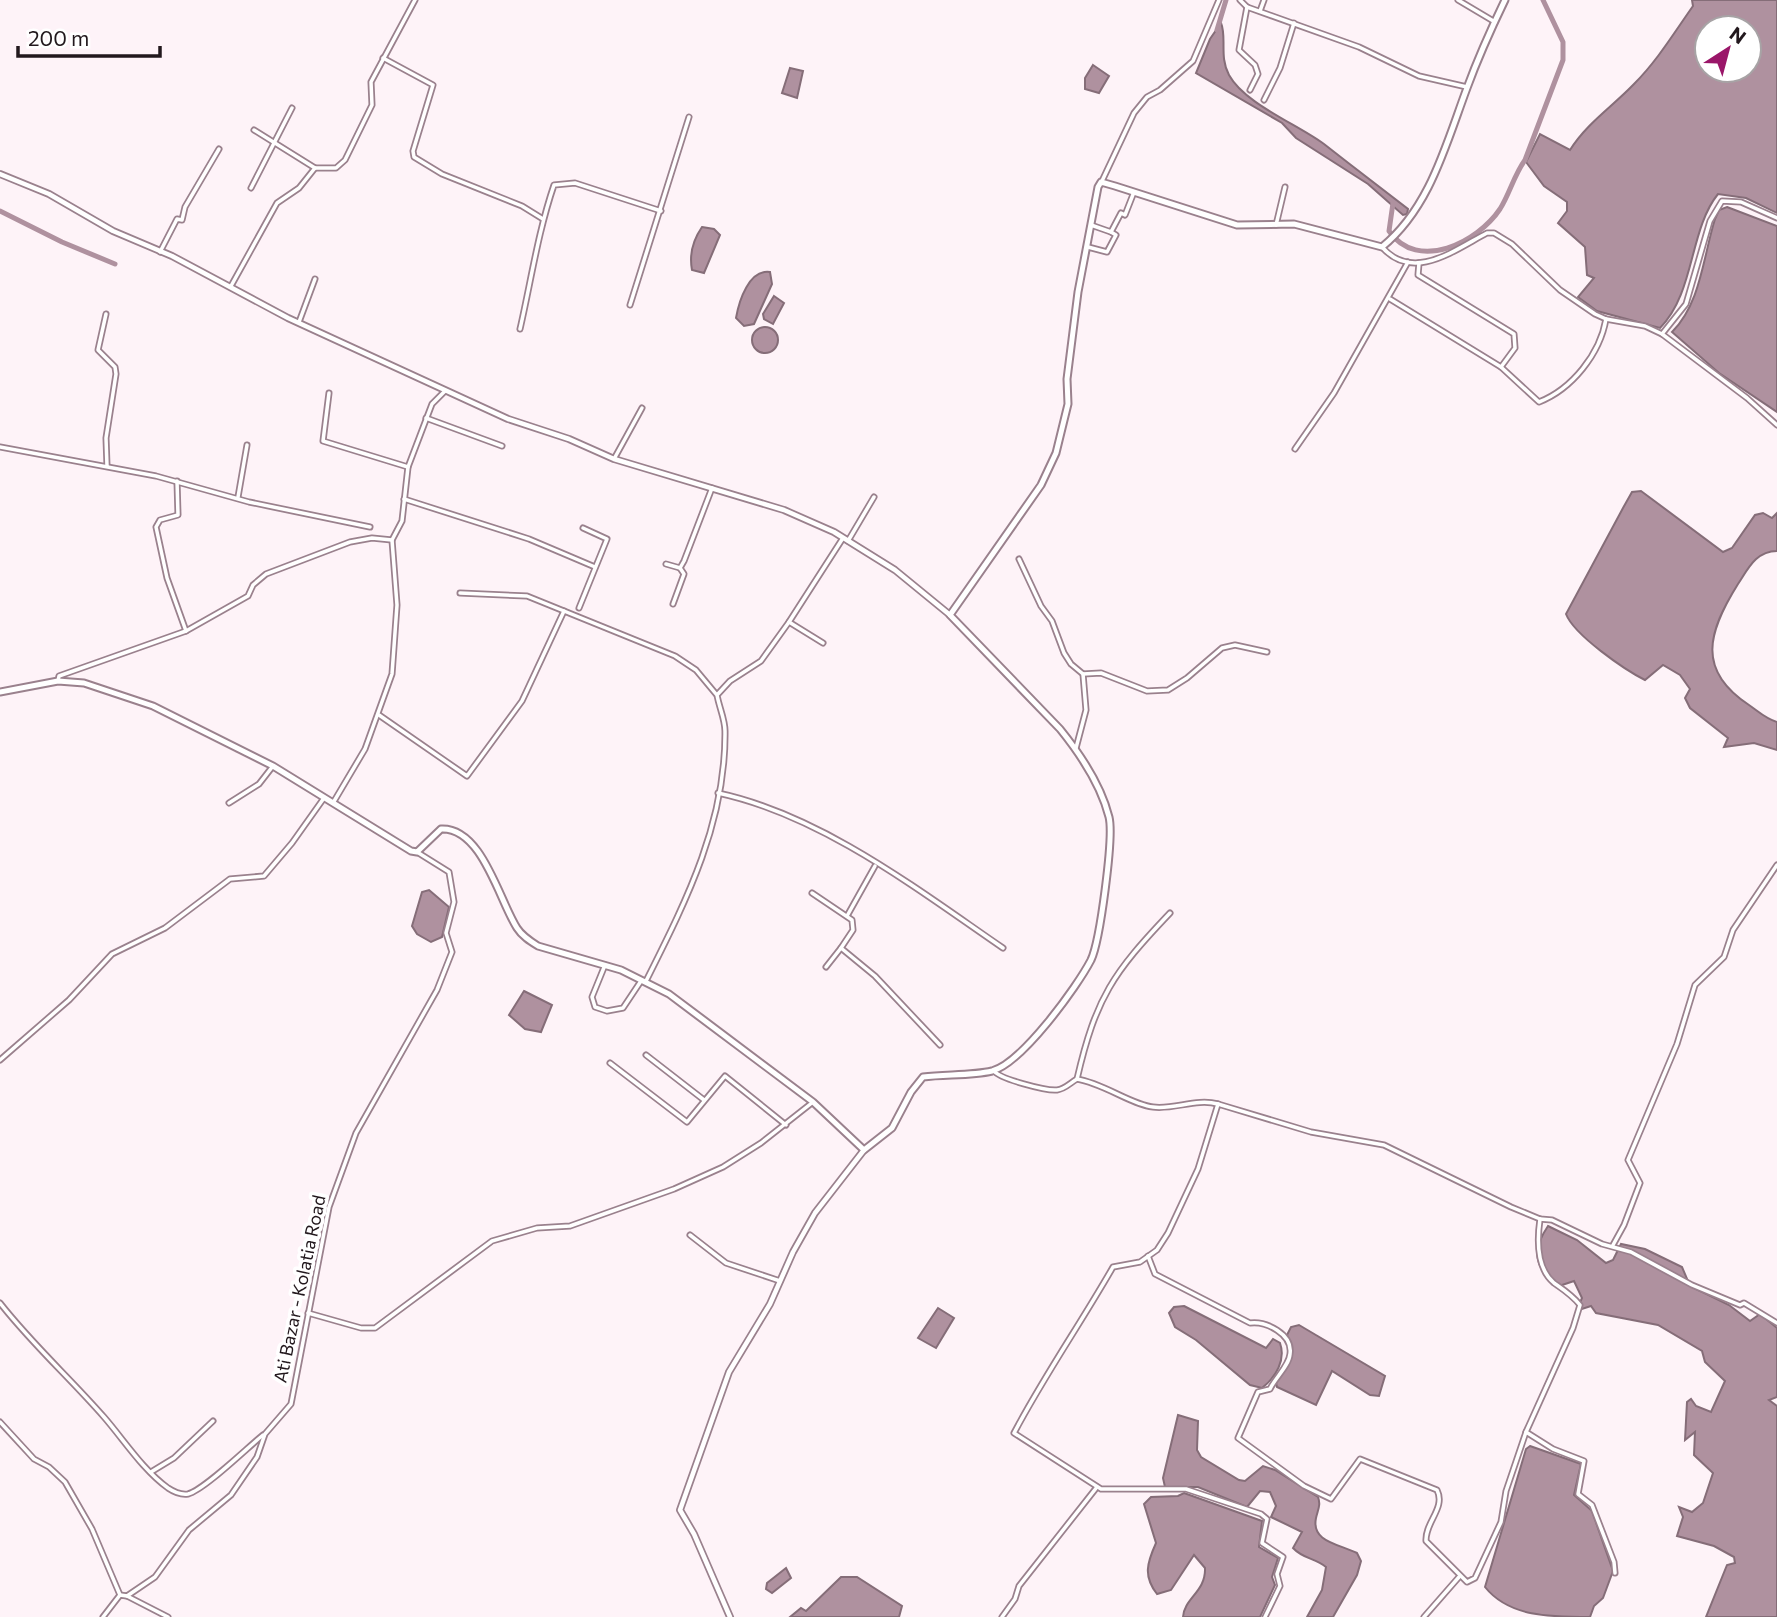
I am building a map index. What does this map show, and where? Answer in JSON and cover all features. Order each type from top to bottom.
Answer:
[{"type":"main road","points":[[0,692],[58,681],[96,685],[153,706],[273,766],[371,828],[417,852],[441,829],[463,835],[485,864],[517,928],[527,938],[538,946],[605,965],[644,980],[690,1009],[815,1104],[864,1150],[892,1128],[911,1092],[923,1077],[993,1070],[1049,1021],[1094,951],[1111,835],[1103,800],[1076,748],[1045,711],[950,615],[1041,485],[1056,453],[1068,404],[1067,379],[1078,292],[1101,182],[1237,225],[1308,226],[1384,245],[1438,172],[1467,87],[1505,0]]},
{"type":"street","points":[[254,130],[315,168],[336,168],[345,160],[372,105],[374,100],[369,89],[415,0]]},
{"type":"street","points":[[1101,182],[1134,113],[1147,97],[1160,90],[1193,61],[1219,0]]},
{"type":"street","points":[[1240,0],[1247,7],[1379,55],[1419,76],[1467,87]]},
{"type":"street","points":[[1260,11],[1264,0]]},
{"type":"street","points":[[1458,0],[1495,22]]},
{"type":"street","points":[[1247,7],[1240,50],[1255,65],[1258,74],[1250,90]]},
{"type":"street","points":[[1264,100],[1280,68],[1294,23]]},
{"type":"street","points":[[383,58],[433,85],[413,151],[414,157],[464,184],[522,206],[542,219]]},
{"type":"street","points":[[251,188],[292,108]]},
{"type":"street","points":[[630,305],[689,117]]},
{"type":"street","points":[[160,251],[177,219],[182,220],[219,149]]},
{"type":"street","points":[[231,286],[277,203],[303,185],[315,168]]},
{"type":"street","points":[[0,174],[49,194],[113,231],[231,286],[299,323],[508,419],[569,439],[614,458],[785,510],[846,539],[895,570],[950,615]]},
{"type":"street","points":[[520,329],[538,253],[542,219],[554,185],[569,182],[661,211]]},
{"type":"street","points":[[1276,225],[1284,187]]},
{"type":"street","points":[[1111,232],[1121,213],[1125,215],[1135,192]]},
{"type":"street","points":[[1662,334],[1686,304],[1710,221],[1722,201],[1741,202],[1777,218]]},
{"type":"street","points":[[1088,247],[1107,252],[1116,235],[1090,225]]},
{"type":"street","points":[[1384,245],[1408,262],[1419,263],[1449,256],[1487,233],[1494,233],[1512,244],[1560,290],[1606,319],[1629,322],[1662,334],[1747,398],[1777,425]]},
{"type":"street","points":[[1295,449],[1334,393],[1390,299],[1408,262]]},
{"type":"street","points":[[1419,263],[1418,275],[1514,334],[1517,339],[1515,348],[1501,367]]},
{"type":"street","points":[[299,323],[315,279]]},
{"type":"street","points":[[1390,299],[1501,367],[1539,402],[1551,398],[1566,387],[1603,340],[1606,319]]},
{"type":"street","points":[[106,314],[98,350],[115,367],[116,374],[106,439],[107,466]]},
{"type":"street","points":[[333,803],[365,749],[393,674],[397,605],[392,540],[401,521],[408,467],[432,404],[446,389]]},
{"type":"street","points":[[329,393],[323,441],[408,467]]},
{"type":"street","points":[[614,458],[642,408]]},
{"type":"street","points":[[426,418],[502,446]]},
{"type":"street","points":[[238,497],[247,445]]},
{"type":"street","points":[[0,447],[177,481],[307,516],[370,527]]},
{"type":"street","points":[[177,481],[178,515],[160,520],[156,527],[167,578],[186,631]]},
{"type":"street","points":[[680,568],[712,488]]},
{"type":"street","points":[[717,695],[730,681],[761,661],[874,497]]},
{"type":"street","points":[[404,499],[529,539],[595,567]]},
{"type":"street","points":[[579,608],[607,540],[583,528]]},
{"type":"street","points":[[58,681],[59,676],[186,631],[248,596],[253,586],[266,574],[350,542],[372,538],[392,540]]},
{"type":"street","points":[[1019,559],[1041,606],[1052,621],[1064,653],[1071,664],[1083,674],[1101,673],[1147,691],[1168,690],[1187,678],[1222,648],[1235,645],[1267,652]]},
{"type":"street","points":[[666,564],[680,568],[684,573],[673,604]]},
{"type":"street","points":[[460,593],[527,596],[675,656],[696,670],[717,695],[725,730],[718,793],[713,828],[695,882],[644,980],[623,1008],[607,1011],[595,1007],[592,997],[605,965]]},
{"type":"street","points":[[379,715],[469,776],[522,701],[564,611]]},
{"type":"street","points":[[789,622],[823,643]]},
{"type":"street","points":[[1076,748],[1086,710],[1083,674]]},
{"type":"street","points":[[229,803],[259,785],[273,766]]},
{"type":"street","points":[[718,793],[758,802],[816,829],[1003,948]]},
{"type":"street","points":[[0,1060],[69,1000],[112,954],[165,928],[230,879],[264,876],[292,844],[324,798]]},
{"type":"street","name":"Ati Bazar - Kolatia Road","points":[[127,1596],[155,1577],[189,1530],[232,1494],[257,1457],[265,1434],[291,1404],[329,1207],[356,1133],[437,990],[452,952],[446,933],[454,902],[449,872],[417,852]]},
{"type":"street","points":[[847,916],[876,865]]},
{"type":"street","points":[[1613,1245],[1624,1225],[1640,1182],[1628,1160],[1677,1044],[1695,985],[1703,974],[1724,957],[1733,930],[1777,865]]},
{"type":"street","points":[[812,893],[847,916],[854,924],[841,948],[826,967]]},
{"type":"street","points":[[993,1070],[1002,1077],[1053,1090],[1065,1088],[1077,1079],[1102,997],[1130,955],[1170,913]]},
{"type":"street","points":[[841,948],[875,976],[940,1045]]},
{"type":"street","points":[[646,1055],[704,1100]]},
{"type":"street","points":[[610,1063],[687,1122],[724,1076],[786,1125]]},
{"type":"street","points":[[1077,1079],[1104,1086],[1152,1107],[1190,1103],[1218,1104],[1311,1132],[1384,1145],[1540,1219],[1552,1220],[1602,1244],[1613,1245],[1672,1272],[1692,1285],[1740,1305],[1744,1303],[1777,1324]]},
{"type":"street","points":[[308,1313],[361,1328],[375,1328],[434,1287],[453,1268],[492,1241],[537,1228],[570,1226],[674,1189],[723,1167],[815,1104]]},
{"type":"street","points":[[1218,1104],[1198,1169],[1168,1233],[1157,1250],[1140,1262],[1113,1267],[1066,1349],[1045,1375],[1014,1433],[1097,1487],[1186,1489],[1261,1514],[1267,1519],[1262,1544],[1283,1557],[1277,1574],[1280,1586],[1265,1617]]},
{"type":"street","points":[[730,1617],[694,1534],[680,1510],[729,1371],[771,1304],[815,1213],[864,1150]]},
{"type":"street","points":[[1148,1256],[1155,1274],[1250,1323],[1261,1321],[1276,1329],[1289,1343],[1290,1355],[1270,1389],[1258,1392],[1238,1438],[1304,1486],[1331,1499],[1360,1459],[1437,1490],[1440,1505],[1425,1531],[1426,1541],[1466,1582],[1475,1577],[1501,1522],[1506,1491],[1526,1432],[1573,1328],[1580,1305],[1551,1281],[1541,1267],[1538,1237],[1540,1219]]},
{"type":"street","points":[[690,1235],[726,1264],[780,1281]]},
{"type":"street","points":[[0,1303],[32,1344],[102,1415],[151,1472],[176,1493],[188,1494],[210,1482],[231,1460],[265,1434]]},
{"type":"street","points":[[151,1472],[174,1458],[213,1421]]},
{"type":"street","points":[[0,1422],[34,1459],[49,1467],[69,1489],[92,1529],[120,1595]]},
{"type":"street","points":[[1526,1432],[1553,1449],[1584,1461],[1578,1494],[1592,1505],[1615,1562],[1615,1573]]},
{"type":"street","points":[[1002,1617],[1015,1599],[1019,1586],[1097,1487]]},
{"type":"street","points":[[1424,1617],[1459,1577]]},
{"type":"street","points":[[120,1595],[168,1617]]},
{"type":"street","points":[[103,1617],[120,1595]]},
{"type":"shaded area","points":[[1692,0],[1777,0],[1777,213],[1746,198],[1718,194],[1702,225],[1680,297],[1660,328],[1597,311],[1578,297],[1594,278],[1587,275],[1585,247],[1558,223],[1567,211],[1567,202],[1544,186],[1526,162],[1540,134],[1570,150],[1592,123],[1642,75],[1693,6]]},
{"type":"shaded area","points":[[1221,23],[1226,68],[1237,85],[1259,104],[1324,144],[1408,209],[1407,214],[1403,215],[1368,184],[1296,138],[1282,123],[1196,73],[1210,39]]},
{"type":"shaded area","points":[[1093,65],[1109,76],[1099,93],[1085,89],[1085,78]]},
{"type":"shaded area","points":[[790,68],[803,71],[797,98],[782,93]]},
{"type":"shaded area","points":[[1727,207],[1777,226],[1777,412],[1719,373],[1672,332],[1682,320],[1695,294],[1715,219],[1719,210]]},
{"type":"shaded area","points":[[702,227],[714,229],[720,235],[704,273],[692,270],[691,264],[692,247]]},
{"type":"shaded area","points":[[770,272],[772,284],[754,324],[744,326],[736,318],[746,288],[756,276]]},
{"type":"shaded area","points":[[774,296],[784,303],[773,324],[764,319],[763,314]]},
{"type":"shaded area","points":[[765,327],[774,331],[778,340],[774,349],[765,353],[756,349],[752,340],[756,331]]},
{"type":"shaded area","points":[[1641,491],[1723,552],[1732,548],[1755,515],[1763,513],[1772,518],[1777,513],[1777,551],[1758,557],[1745,573],[1720,618],[1712,649],[1714,664],[1732,692],[1777,722],[1777,750],[1754,743],[1724,747],[1728,738],[1690,708],[1685,698],[1690,689],[1680,675],[1663,665],[1645,680],[1589,641],[1566,614],[1632,492]]},
{"type":"shaded area","points":[[429,890],[449,907],[442,937],[431,942],[417,934],[412,926],[422,892]]},
{"type":"shaded area","points":[[524,991],[552,1005],[541,1032],[525,1029],[509,1015]]},
{"type":"shaded area","points":[[1548,1226],[1577,1240],[1606,1263],[1613,1260],[1621,1244],[1645,1249],[1682,1267],[1690,1286],[1729,1305],[1750,1321],[1760,1314],[1777,1328],[1777,1397],[1769,1400],[1777,1406],[1777,1617],[1706,1617],[1727,1565],[1735,1563],[1734,1557],[1714,1546],[1677,1536],[1683,1517],[1679,1507],[1692,1512],[1703,1503],[1713,1473],[1694,1455],[1695,1432],[1685,1440],[1687,1402],[1691,1399],[1696,1406],[1711,1412],[1725,1381],[1705,1362],[1702,1351],[1658,1325],[1596,1313],[1591,1306],[1582,1309],[1578,1307],[1582,1298],[1574,1281],[1556,1287],[1540,1265],[1539,1243]]},
{"type":"shaded area","points":[[1184,1306],[1266,1348],[1273,1339],[1280,1343],[1281,1362],[1272,1379],[1262,1388],[1250,1385],[1196,1340],[1175,1327],[1169,1313],[1174,1307]]},
{"type":"shaded area","points":[[938,1308],[954,1318],[936,1348],[918,1338]]},
{"type":"shaded area","points":[[1299,1325],[1385,1376],[1379,1396],[1370,1395],[1332,1371],[1316,1405],[1277,1387],[1276,1383],[1292,1355],[1287,1335],[1291,1327]]},
{"type":"shaded area","points":[[1178,1415],[1198,1421],[1197,1450],[1201,1457],[1239,1480],[1245,1481],[1263,1466],[1275,1470],[1318,1497],[1318,1532],[1328,1541],[1357,1553],[1361,1561],[1357,1575],[1333,1617],[1307,1617],[1322,1590],[1326,1567],[1293,1548],[1302,1532],[1271,1517],[1276,1506],[1270,1492],[1260,1491],[1247,1507],[1198,1487],[1165,1487],[1163,1478]]},
{"type":"shaded area","points":[[1530,1446],[1581,1464],[1574,1495],[1592,1511],[1613,1571],[1603,1598],[1594,1606],[1590,1617],[1560,1617],[1518,1610],[1495,1597],[1485,1587],[1526,1449]]},
{"type":"shaded area","points":[[1184,1493],[1262,1521],[1259,1547],[1278,1558],[1272,1577],[1275,1585],[1260,1617],[1183,1617],[1184,1610],[1199,1589],[1204,1576],[1205,1568],[1194,1555],[1171,1590],[1157,1594],[1148,1575],[1150,1557],[1156,1543],[1144,1504],[1151,1497],[1178,1496]]},
{"type":"shaded area","points":[[786,1568],[791,1578],[772,1593],[766,1589],[767,1583]]},
{"type":"shaded area","points":[[841,1577],[857,1577],[902,1606],[899,1617],[790,1617],[801,1608],[806,1611]]},
{"type":"waterway","points":[[1217,30],[1226,0]]},
{"type":"waterway","points":[[1393,203],[1389,231],[1401,243],[1415,250],[1431,251],[1463,242],[1490,221],[1500,209],[1525,160],[1563,60],[1563,42],[1543,0]]},
{"type":"waterway","points":[[0,211],[62,242],[115,264]]}]
